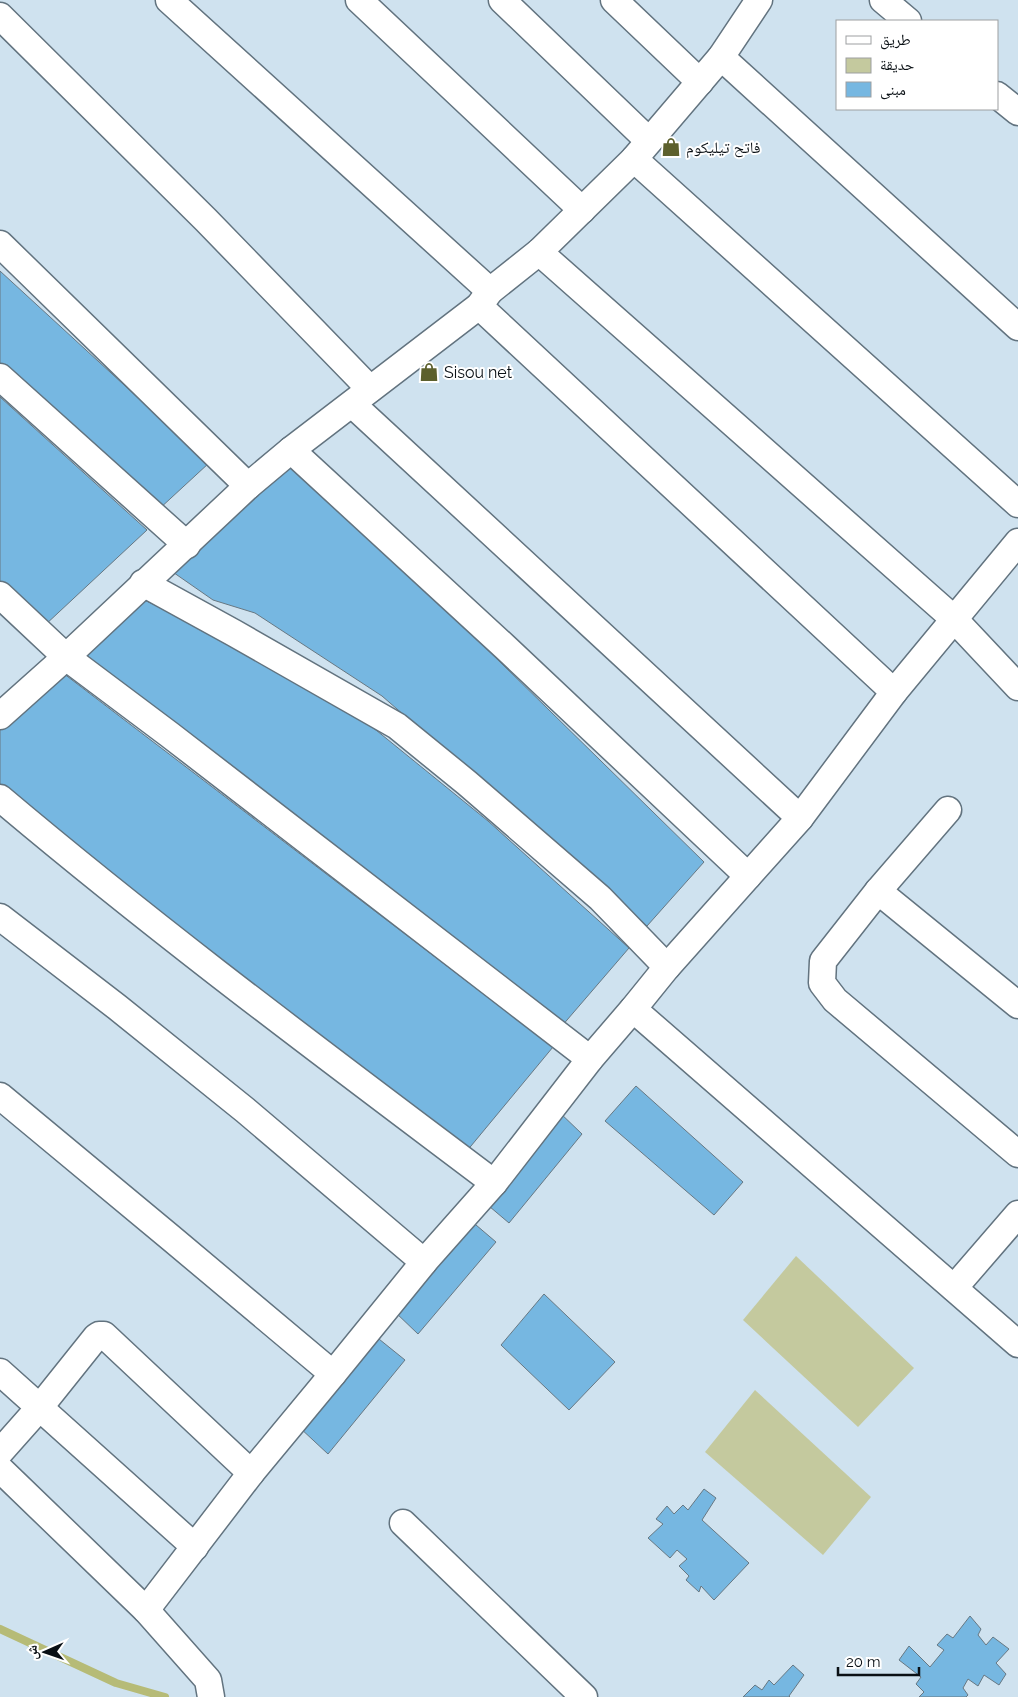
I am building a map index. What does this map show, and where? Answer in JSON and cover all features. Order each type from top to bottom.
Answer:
[{"type":"street","points":[[169,0],[484,298],[894,692]]},
{"type":"street","points":[[359,0],[582,210]]},
{"type":"street","points":[[502,0],[642,150],[1018,504]]},
{"type":"street","points":[[614,0],[700,82]]},
{"type":"street","points":[[0,716],[143,583],[187,545],[248,486],[539,252],[642,150],[721,57],[759,0]]},
{"type":"street","points":[[883,0],[907,20]]},
{"type":"street","points":[[0,16],[206,220],[361,396],[800,818]]},
{"type":"street","points":[[721,57],[1018,327]]},
{"type":"street","points":[[998,96],[1018,112]]},
{"type":"street","points":[[0,244],[248,486]]},
{"type":"street","points":[[539,252],[954,618],[1018,687]]},
{"type":"street","points":[[0,377],[187,545]]},
{"type":"street","points":[[292,450],[748,876]]},
{"type":"street","points":[[146,1610],[251,1473],[424,1262],[494,1183],[590,1059],[633,1010],[667,967],[800,818],[894,692],[1018,542]]},
{"type":"street","points":[[143,583],[397,726],[600,898],[667,967]]},
{"type":"street","points":[[0,595],[66,656],[590,1059]]},
{"type":"street","points":[[0,798],[80,865],[227,981],[494,1183]]},
{"type":"street","points":[[948,810],[878,890],[824,960],[822,983],[835,1000],[1018,1154]]},
{"type":"street","points":[[878,890],[1018,1005]]},
{"type":"street","points":[[0,916],[245,1110],[424,1262]]},
{"type":"street","points":[[633,1010],[1018,1344]]},
{"type":"street","points":[[0,1096],[333,1374]]},
{"type":"street","points":[[954,1288],[1018,1214]]},
{"type":"street","points":[[0,1452],[40,1407],[96,1337],[104,1335],[251,1473]]},
{"type":"street","points":[[0,1372],[195,1547]]},
{"type":"street","points":[[0,1469],[146,1610],[208,1680],[211,1697]]},
{"type":"street","points":[[403,1523],[584,1697]]},
{"type":"green space","points":[[796,1256],[914,1368],[858,1427],[743,1320]]},
{"type":"green space","points":[[755,1390],[871,1497],[823,1555],[705,1452]]},
{"type":"building","points":[[0,271],[209,463],[158,510],[0,367]]},
{"type":"building","points":[[0,397],[147,530],[44,626],[0,585]]},
{"type":"building","points":[[292,458],[704,862],[647,926],[382,696],[255,613],[213,600],[167,568]]},
{"type":"building","points":[[136,596],[213,633],[355,713],[488,821],[629,948],[561,1027],[77,651]]},
{"type":"building","points":[[59,670],[553,1047],[466,1152],[178,928],[0,784],[0,730]]},
{"type":"building","points":[[636,1086],[743,1182],[714,1215],[605,1121]]},
{"type":"building","points":[[557,1110],[582,1134],[509,1223],[483,1201]]},
{"type":"building","points":[[469,1219],[496,1242],[418,1334],[394,1311]]},
{"type":"building","points":[[544,1294],[615,1362],[569,1410],[501,1345]]},
{"type":"building","points":[[374,1335],[405,1360],[328,1454],[299,1427]]},
{"type":"building","points":[[704,1489],[716,1498],[702,1520],[749,1563],[714,1600],[701,1586],[699,1592],[686,1580],[689,1576],[679,1566],[687,1559],[677,1550],[670,1558],[648,1538],[663,1524],[656,1519],[667,1506],[674,1514],[683,1505],[688,1510]]},
{"type":"building","points":[[970,1616],[981,1629],[978,1635],[986,1645],[993,1637],[1009,1649],[996,1663],[1006,1674],[999,1685],[984,1675],[978,1686],[968,1679],[963,1688],[968,1695],[966,1697],[919,1697],[924,1692],[916,1684],[921,1677],[899,1660],[909,1646],[930,1667],[944,1650],[937,1645],[947,1634],[953,1638]]},
{"type":"building","points":[[793,1665],[804,1675],[790,1697],[743,1697],[755,1685],[762,1690],[769,1680],[774,1685]]},
{"type":"waterway","points":[[0,1629],[116,1683],[165,1697]]},
{"type":"place","name":"فاتح تيليكوم","points":[[671,147]]},
{"type":"place","name":"Sisou net","points":[[429,372]]}]
